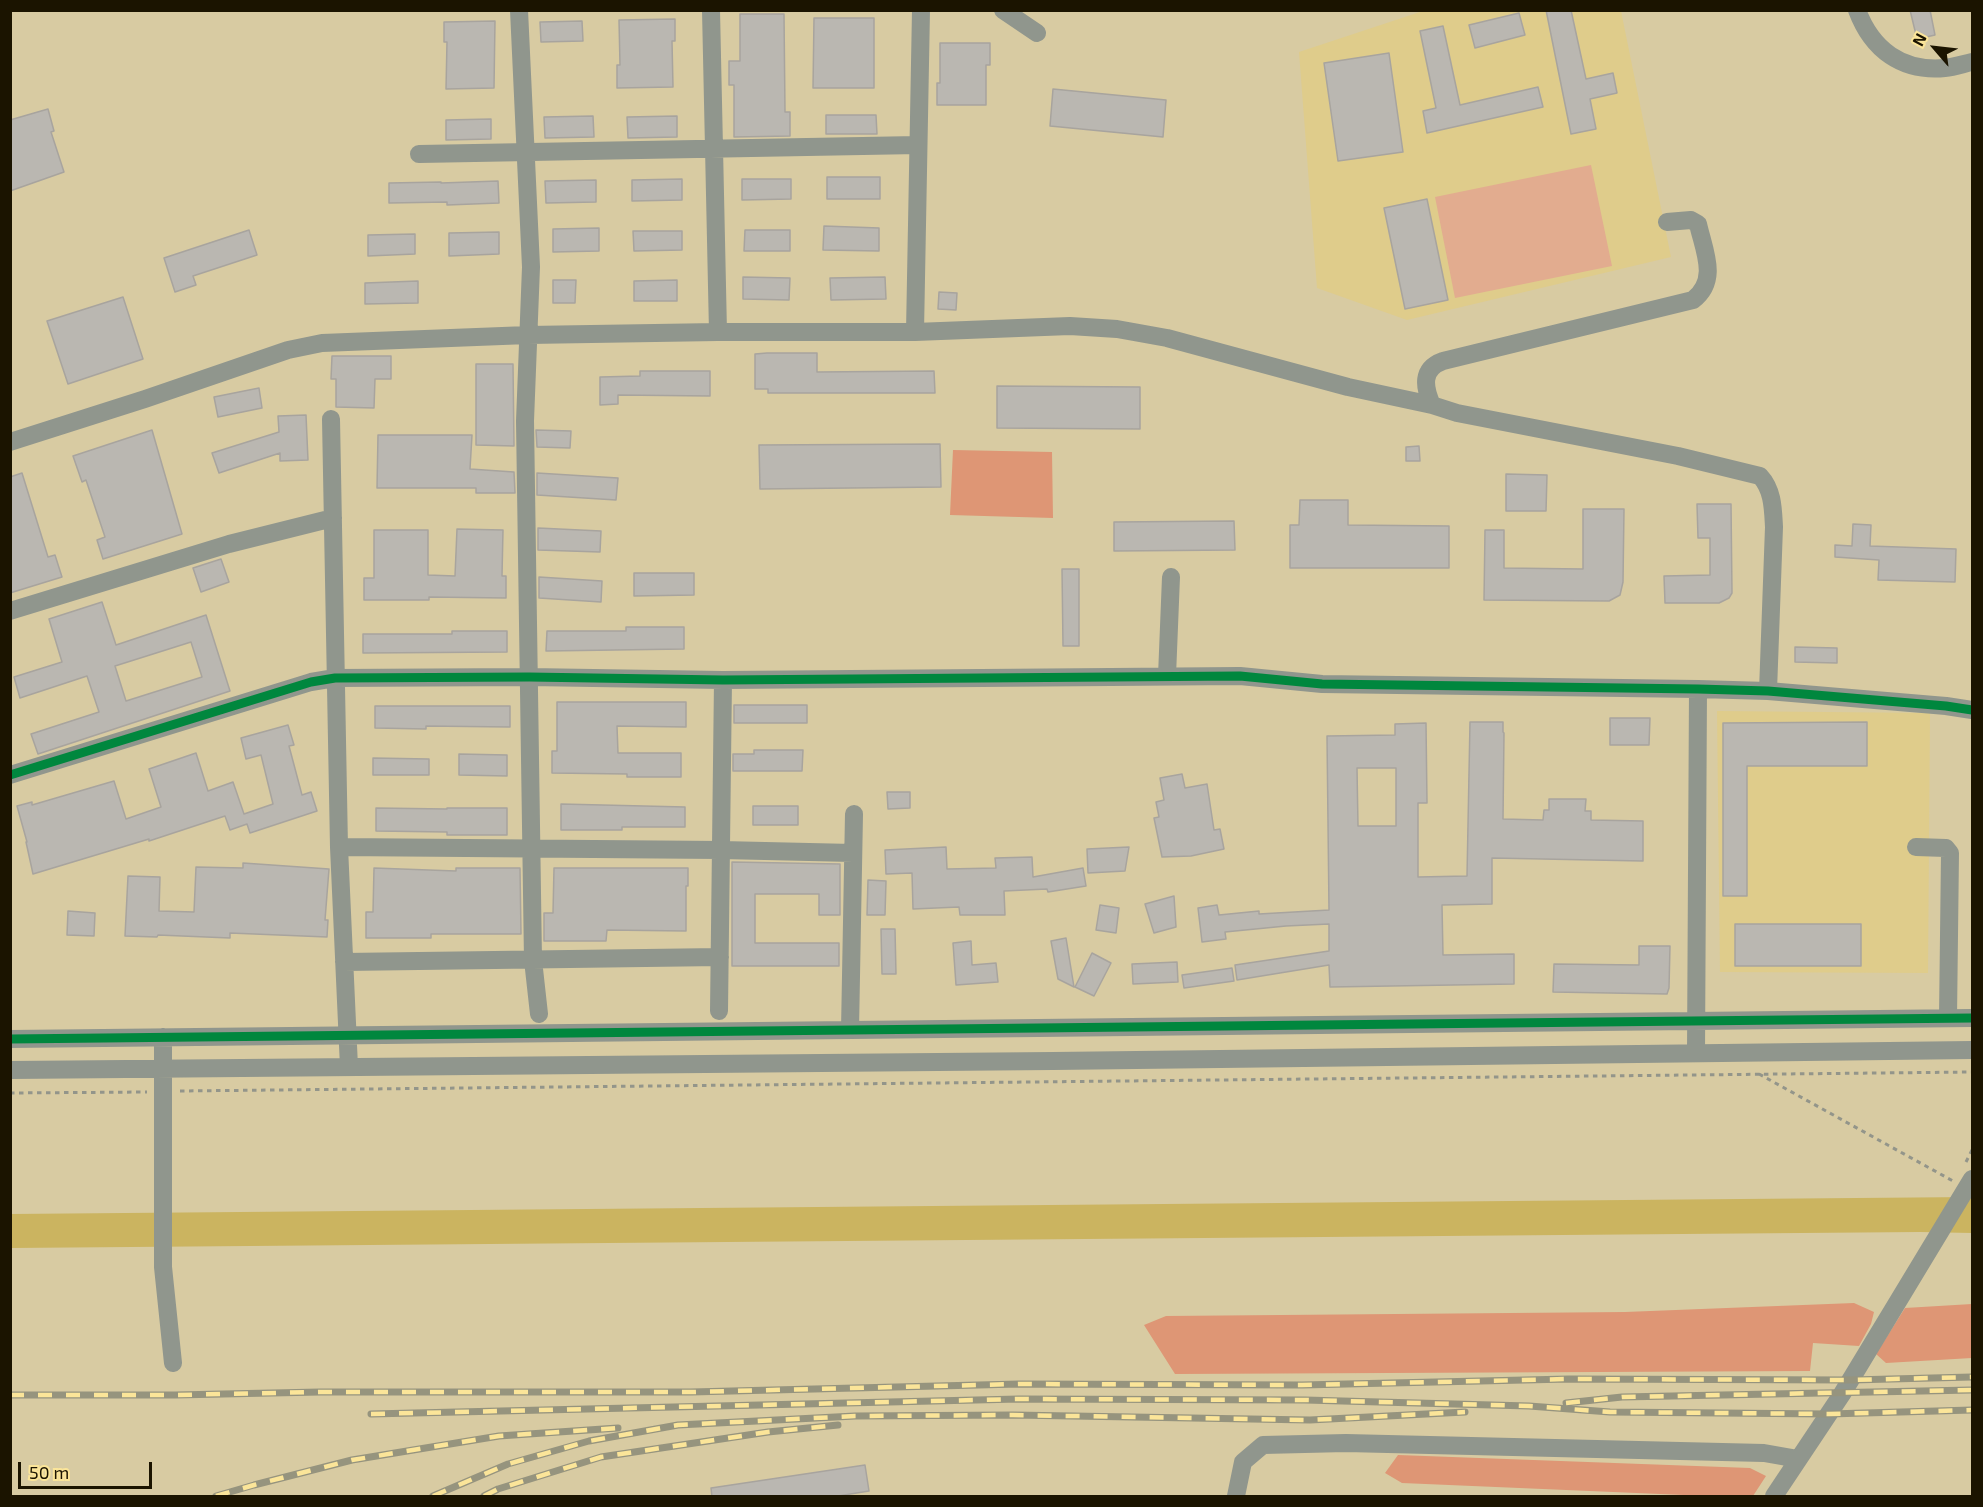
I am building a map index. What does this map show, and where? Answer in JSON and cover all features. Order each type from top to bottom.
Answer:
[{"type":"street","points":[[519,10],[531,267],[525,421],[533,960],[539,1014]]},
{"type":"street","points":[[711,10],[718,332]]},
{"type":"street","points":[[915,332],[921,10]]},
{"type":"street","points":[[1003,10],[1037,33]]},
{"type":"street","points":[[1857,10],[1872,40],[1887,54],[1906,65],[1919,68],[1945,68],[1972,62]]},
{"type":"street","points":[[419,154],[918,145]]},
{"type":"street","points":[[1432,405],[1426,392],[1427,373],[1433,365],[1693,300],[1703,292],[1707,282],[1708,268],[1698,224],[1691,220],[1667,222]]},
{"type":"street","points":[[10,442],[288,350],[334,342],[528,335],[915,332],[1070,326],[1117,329],[1167,338],[1348,387],[1432,405],[1468,416],[1678,456],[1760,476],[1766,482],[1772,501],[1774,527],[1768,691]]},
{"type":"street","points":[[331,419],[339,847],[349,1066]]},
{"type":"street","points":[[10,611],[229,544],[333,518]]},
{"type":"street","points":[[1167,676],[1171,577]]},
{"type":"street","points":[[10,775],[311,682],[335,678],[529,677],[723,680],[1240,676],[1322,684],[1768,691],[1972,710]]},
{"type":"street","points":[[719,1011],[723,680]]},
{"type":"street","points":[[1696,1053],[1698,689]]},
{"type":"street","points":[[850,1030],[854,814]]},
{"type":"street","points":[[339,847],[854,853]]},
{"type":"street","points":[[1916,848],[1946,848],[1950,853],[1948,1018]]},
{"type":"street","points":[[344,962],[720,957]]},
{"type":"street","points":[[10,1039],[1972,1018]]},
{"type":"street","points":[[163,1037],[163,1267],[173,1363]]},
{"type":"street","points":[[10,1070],[1041,1062],[1972,1050]]},
{"type":"street","points":[[1774,1497],[1842,1394],[1964,1180]]},
{"type":"street","points":[[1236,1497],[1243,1462],[1263,1445],[1346,1443],[1764,1453],[1798,1459]]},
{"type":"path","points":[[10,1093],[1972,1072]]},
{"type":"path","points":[[1756,1073],[1964,1180]]},
{"type":"shaded area","points":[[1423,11],[1621,11],[1671,257],[1407,320],[1317,288],[1299,52]]},
{"type":"shaded area","points":[[1591,165],[1612,266],[1455,298],[1435,197]]},
{"type":"shaded area","points":[[953,450],[1052,452],[1053,518],[950,515]]},
{"type":"shaded area","points":[[1717,711],[1930,713],[1928,973],[1720,972]]},
{"type":"shaded area","points":[[1972,1197],[1972,1233],[11,1248],[10,1214]]},
{"type":"shaded area","points":[[1854,1303],[1874,1312],[1871,1324],[1859,1346],[1813,1343],[1810,1371],[1175,1374],[1144,1325],[1166,1316],[1625,1312]]},
{"type":"shaded area","points":[[1972,1304],[1972,1358],[1886,1363],[1876,1354],[1905,1308]]},
{"type":"shaded area","points":[[1398,1455],[1750,1468],[1766,1476],[1753,1496],[1402,1483],[1385,1473]]},
{"type":"building","points":[[1546,10],[1571,10],[1586,79],[1613,73],[1617,93],[1590,99],[1596,129],[1571,134]]},
{"type":"building","points":[[1910,10],[1930,10],[1935,35],[1917,39]]},
{"type":"building","points":[[1519,13],[1525,35],[1475,48],[1469,25]]},
{"type":"building","points":[[740,14],[784,14],[785,112],[790,112],[790,136],[734,137],[734,85],[729,85],[729,61],[740,61]]},
{"type":"building","points":[[814,18],[874,18],[874,88],[813,88]]},
{"type":"building","points":[[675,19],[675,41],[672,41],[673,87],[617,88],[617,65],[620,65],[619,20]]},
{"type":"building","points":[[495,21],[494,88],[446,89],[447,42],[444,42],[444,22]]},
{"type":"building","points":[[582,21],[583,41],[541,42],[540,22]]},
{"type":"building","points":[[1443,26],[1460,105],[1538,87],[1543,107],[1427,133],[1423,111],[1436,108],[1420,31]]},
{"type":"building","points":[[940,43],[990,43],[990,65],[986,65],[986,105],[937,105],[937,83],[940,83]]},
{"type":"building","points":[[1389,53],[1403,152],[1338,161],[1324,63]]},
{"type":"building","points":[[1053,89],[1166,100],[1163,137],[1050,126]]},
{"type":"building","points":[[48,109],[54,131],[51,132],[64,172],[10,191],[10,120]]},
{"type":"building","points":[[826,115],[876,115],[877,134],[826,134]]},
{"type":"building","points":[[593,116],[594,137],[545,138],[544,117]]},
{"type":"building","points":[[677,116],[677,137],[628,138],[627,117]]},
{"type":"building","points":[[491,119],[491,139],[446,140],[446,120]]},
{"type":"building","points":[[827,177],[880,177],[880,199],[827,199]]},
{"type":"building","points":[[682,179],[682,200],[632,201],[632,180]]},
{"type":"building","points":[[742,179],[791,179],[791,199],[742,200]]},
{"type":"building","points":[[596,180],[596,202],[546,203],[545,181]]},
{"type":"building","points":[[498,181],[499,203],[447,205],[447,202],[389,203],[389,183]]},
{"type":"building","points":[[1427,199],[1448,300],[1405,309],[1384,208]]},
{"type":"building","points":[[824,226],[879,228],[879,251],[823,250]]},
{"type":"building","points":[[599,228],[599,251],[553,252],[553,229]]},
{"type":"building","points":[[249,230],[257,255],[193,276],[196,285],[175,292],[164,258]]},
{"type":"building","points":[[745,230],[790,230],[790,251],[744,251]]},
{"type":"building","points":[[633,231],[682,231],[682,250],[634,251]]},
{"type":"building","points":[[499,232],[499,254],[449,256],[449,233]]},
{"type":"building","points":[[415,234],[415,254],[368,256],[368,235]]},
{"type":"building","points":[[743,277],[790,278],[789,300],[743,299]]},
{"type":"building","points":[[885,277],[886,299],[831,300],[830,278]]},
{"type":"building","points":[[553,280],[576,280],[575,303],[553,303]]},
{"type":"building","points":[[677,280],[677,301],[634,301],[634,281]]},
{"type":"building","points":[[418,281],[418,303],[365,304],[365,283]]},
{"type":"building","points":[[939,292],[957,293],[956,310],[938,309]]},
{"type":"building","points":[[123,297],[143,359],[68,384],[47,321]]},
{"type":"building","points":[[817,353],[817,372],[934,371],[935,393],[768,393],[768,389],[755,389],[755,354]]},
{"type":"building","points":[[332,356],[391,356],[391,379],[375,379],[374,408],[336,407],[336,379],[331,379]]},
{"type":"building","points":[[476,364],[513,364],[514,446],[476,445]]},
{"type":"building","points":[[640,371],[710,371],[710,396],[618,395],[618,404],[600,405],[600,377],[640,376]]},
{"type":"building","points":[[997,386],[1140,387],[1140,429],[997,428]]},
{"type":"building","points":[[259,388],[262,408],[218,417],[214,397]]},
{"type":"building","points":[[306,415],[308,460],[280,461],[280,453],[219,473],[212,453],[279,432],[278,416]]},
{"type":"building","points":[[152,430],[182,534],[103,559],[97,540],[105,537],[86,480],[82,482],[73,456]]},
{"type":"building","points":[[536,430],[571,431],[570,448],[537,447]]},
{"type":"building","points":[[378,435],[472,435],[470,469],[514,472],[515,493],[476,493],[476,488],[377,488]]},
{"type":"building","points":[[940,444],[941,487],[760,489],[759,445]]},
{"type":"building","points":[[1419,446],[1420,461],[1406,461],[1406,447]]},
{"type":"building","points":[[22,473],[48,557],[55,555],[62,577],[10,593],[10,477]]},
{"type":"building","points":[[537,473],[618,478],[616,500],[537,495]]},
{"type":"building","points":[[1506,474],[1547,475],[1546,511],[1506,511]]},
{"type":"building","points":[[1300,500],[1348,500],[1348,525],[1449,526],[1449,568],[1290,568],[1290,525],[1299,525]]},
{"type":"building","points":[[1697,504],[1731,504],[1732,593],[1729,598],[1719,603],[1665,603],[1664,576],[1710,575],[1710,538],[1698,538]]},
{"type":"building","points":[[1583,509],[1624,509],[1623,582],[1620,595],[1609,601],[1484,600],[1485,530],[1504,530],[1504,568],[1583,569]]},
{"type":"building","points":[[1234,521],[1235,550],[1114,551],[1114,522]]},
{"type":"building","points":[[1853,524],[1871,525],[1870,546],[1956,549],[1955,582],[1878,580],[1879,560],[1835,557],[1835,545],[1852,546]]},
{"type":"building","points":[[538,528],[601,531],[600,552],[538,550]]},
{"type":"building","points":[[457,529],[503,530],[502,576],[506,576],[506,598],[429,597],[429,600],[364,600],[364,578],[374,578],[374,530],[428,530],[428,575],[455,576]]},
{"type":"building","points":[[221,559],[229,582],[201,592],[193,568]]},
{"type":"building","points":[[1062,569],[1079,569],[1079,646],[1063,646]]},
{"type":"building","points":[[634,573],[694,573],[694,595],[634,596]]},
{"type":"building","points":[[539,577],[602,581],[601,602],[539,598]]},
{"type":"building","points":[[102,602],[116,645],[206,615],[230,691],[38,754],[31,734],[99,712],[87,676],[20,698],[14,677],[62,662],[49,619]],"holes":[[[191,642],[202,677],[126,701],[115,666]]]},
{"type":"building","points":[[626,627],[684,627],[684,649],[546,651],[547,631],[626,631]]},
{"type":"building","points":[[452,631],[507,631],[507,652],[363,653],[363,634],[452,634]]},
{"type":"building","points":[[1795,647],[1837,648],[1837,663],[1795,662]]},
{"type":"building","points":[[557,702],[686,702],[686,727],[617,726],[618,753],[681,753],[681,777],[552,773],[552,751],[557,751]]},
{"type":"building","points":[[734,705],[807,705],[807,723],[734,723]]},
{"type":"building","points":[[375,706],[510,706],[510,727],[375,728]]},
{"type":"building","points":[[1610,718],[1650,718],[1649,745],[1610,745]]},
{"type":"building","points":[[1470,722],[1503,722],[1503,819],[1543,820],[1544,810],[1549,810],[1549,799],[1586,799],[1585,811],[1591,811],[1591,820],[1643,821],[1643,861],[1492,858],[1492,904],[1442,905],[1443,955],[1514,954],[1514,984],[1330,987],[1329,965],[1237,980],[1235,965],[1329,951],[1329,924],[1225,932],[1226,939],[1202,942],[1198,908],[1217,905],[1219,915],[1259,911],[1259,914],[1329,910],[1327,736],[1395,735],[1395,724],[1426,723],[1427,803],[1418,803],[1418,877],[1467,876]],"holes":[[[1357,768],[1396,768],[1396,826],[1358,826]]]},
{"type":"building","points":[[1867,722],[1867,766],[1747,766],[1747,896],[1723,896],[1723,723]]},
{"type":"building","points":[[288,725],[294,745],[289,746],[302,795],[311,792],[317,811],[250,833],[247,824],[230,830],[225,816],[149,841],[149,839],[33,874],[17,806],[32,802],[32,805],[114,781],[126,819],[161,807],[149,769],[196,753],[208,791],[233,782],[244,814],[273,804],[261,755],[246,759],[241,738]]},
{"type":"building","points":[[754,750],[803,750],[802,771],[733,771],[733,754],[754,754]]},
{"type":"building","points":[[459,754],[507,755],[507,776],[459,775]]},
{"type":"building","points":[[373,758],[429,759],[429,775],[373,775]]},
{"type":"building","points":[[1182,774],[1185,788],[1207,784],[1214,830],[1220,829],[1224,849],[1191,856],[1162,857],[1154,818],[1159,817],[1156,802],[1164,800],[1160,778]]},
{"type":"building","points":[[887,792],[910,792],[910,808],[888,809]]},
{"type":"building","points":[[561,804],[685,807],[685,827],[561,830]]},
{"type":"building","points":[[753,806],[798,806],[798,825],[753,825]]},
{"type":"building","points":[[376,808],[507,808],[507,835],[447,835],[447,832],[376,831]]},
{"type":"building","points":[[946,847],[947,869],[996,868],[995,858],[1032,857],[1033,877],[1083,868],[1086,886],[1048,892],[1047,889],[1004,891],[1005,915],[960,915],[959,907],[913,909],[912,873],[886,874],[885,850]]},
{"type":"building","points":[[1129,847],[1125,871],[1088,873],[1087,849]]},
{"type":"building","points":[[732,862],[840,864],[840,915],[819,915],[819,894],[755,894],[755,943],[839,943],[839,966],[732,966]]},
{"type":"building","points":[[243,863],[329,869],[325,920],[328,920],[327,937],[230,933],[230,938],[125,936],[128,876],[160,877],[159,911],[194,912],[196,867],[243,868]]},
{"type":"building","points":[[374,868],[456,871],[456,868],[520,868],[521,934],[431,934],[431,938],[366,938],[366,912],[373,912]]},
{"type":"building","points":[[554,868],[688,868],[686,931],[607,930],[606,941],[544,941],[544,913],[553,913]]},
{"type":"building","points":[[868,880],[886,881],[885,915],[867,915]]},
{"type":"building","points":[[1174,896],[1176,927],[1154,933],[1145,904]]},
{"type":"building","points":[[1100,905],[1119,908],[1116,933],[1096,930]]},
{"type":"building","points":[[68,911],[95,913],[94,936],[67,935]]},
{"type":"building","points":[[1735,924],[1861,924],[1861,966],[1735,966]]},
{"type":"building","points":[[881,929],[895,929],[896,974],[882,974]]},
{"type":"building","points":[[1066,938],[1074,987],[1058,979],[1051,941]]},
{"type":"building","points":[[971,941],[972,965],[996,963],[998,982],[956,985],[953,943]]},
{"type":"building","points":[[1639,946],[1670,946],[1667,994],[1553,992],[1554,964],[1639,965]]},
{"type":"building","points":[[1092,953],[1111,963],[1094,996],[1075,987]]},
{"type":"building","points":[[1177,962],[1178,982],[1133,984],[1132,964]]},
{"type":"building","points":[[1232,968],[1234,981],[1184,988],[1182,975]]},
{"type":"building","points":[[865,1465],[869,1491],[832,1497],[712,1497],[711,1488]]},
{"type":"railway","points":[[10,1395],[691,1392],[1019,1384],[1302,1385],[1569,1379],[1851,1380],[1972,1377]]},
{"type":"railway","points":[[1566,1403],[1622,1397],[1972,1390]]},
{"type":"railway","points":[[371,1414],[1019,1399],[1305,1400],[1529,1406],[1610,1412],[1829,1414],[1972,1410]]},
{"type":"railway","points":[[433,1496],[508,1464],[589,1441],[678,1425],[855,1416],[1013,1415],[1310,1420],[1465,1412]]},
{"type":"railway","points":[[484,1496],[498,1489],[601,1457],[768,1432],[838,1425]]},
{"type":"railway","points":[[216,1496],[352,1460],[499,1436],[618,1428]]},
{"type":"cycle path","points":[[10,775],[311,682],[335,678],[529,677],[723,680],[1240,676],[1322,684],[1768,691],[1972,710]]},
{"type":"cycle path","points":[[10,1039],[1972,1018]]}]
